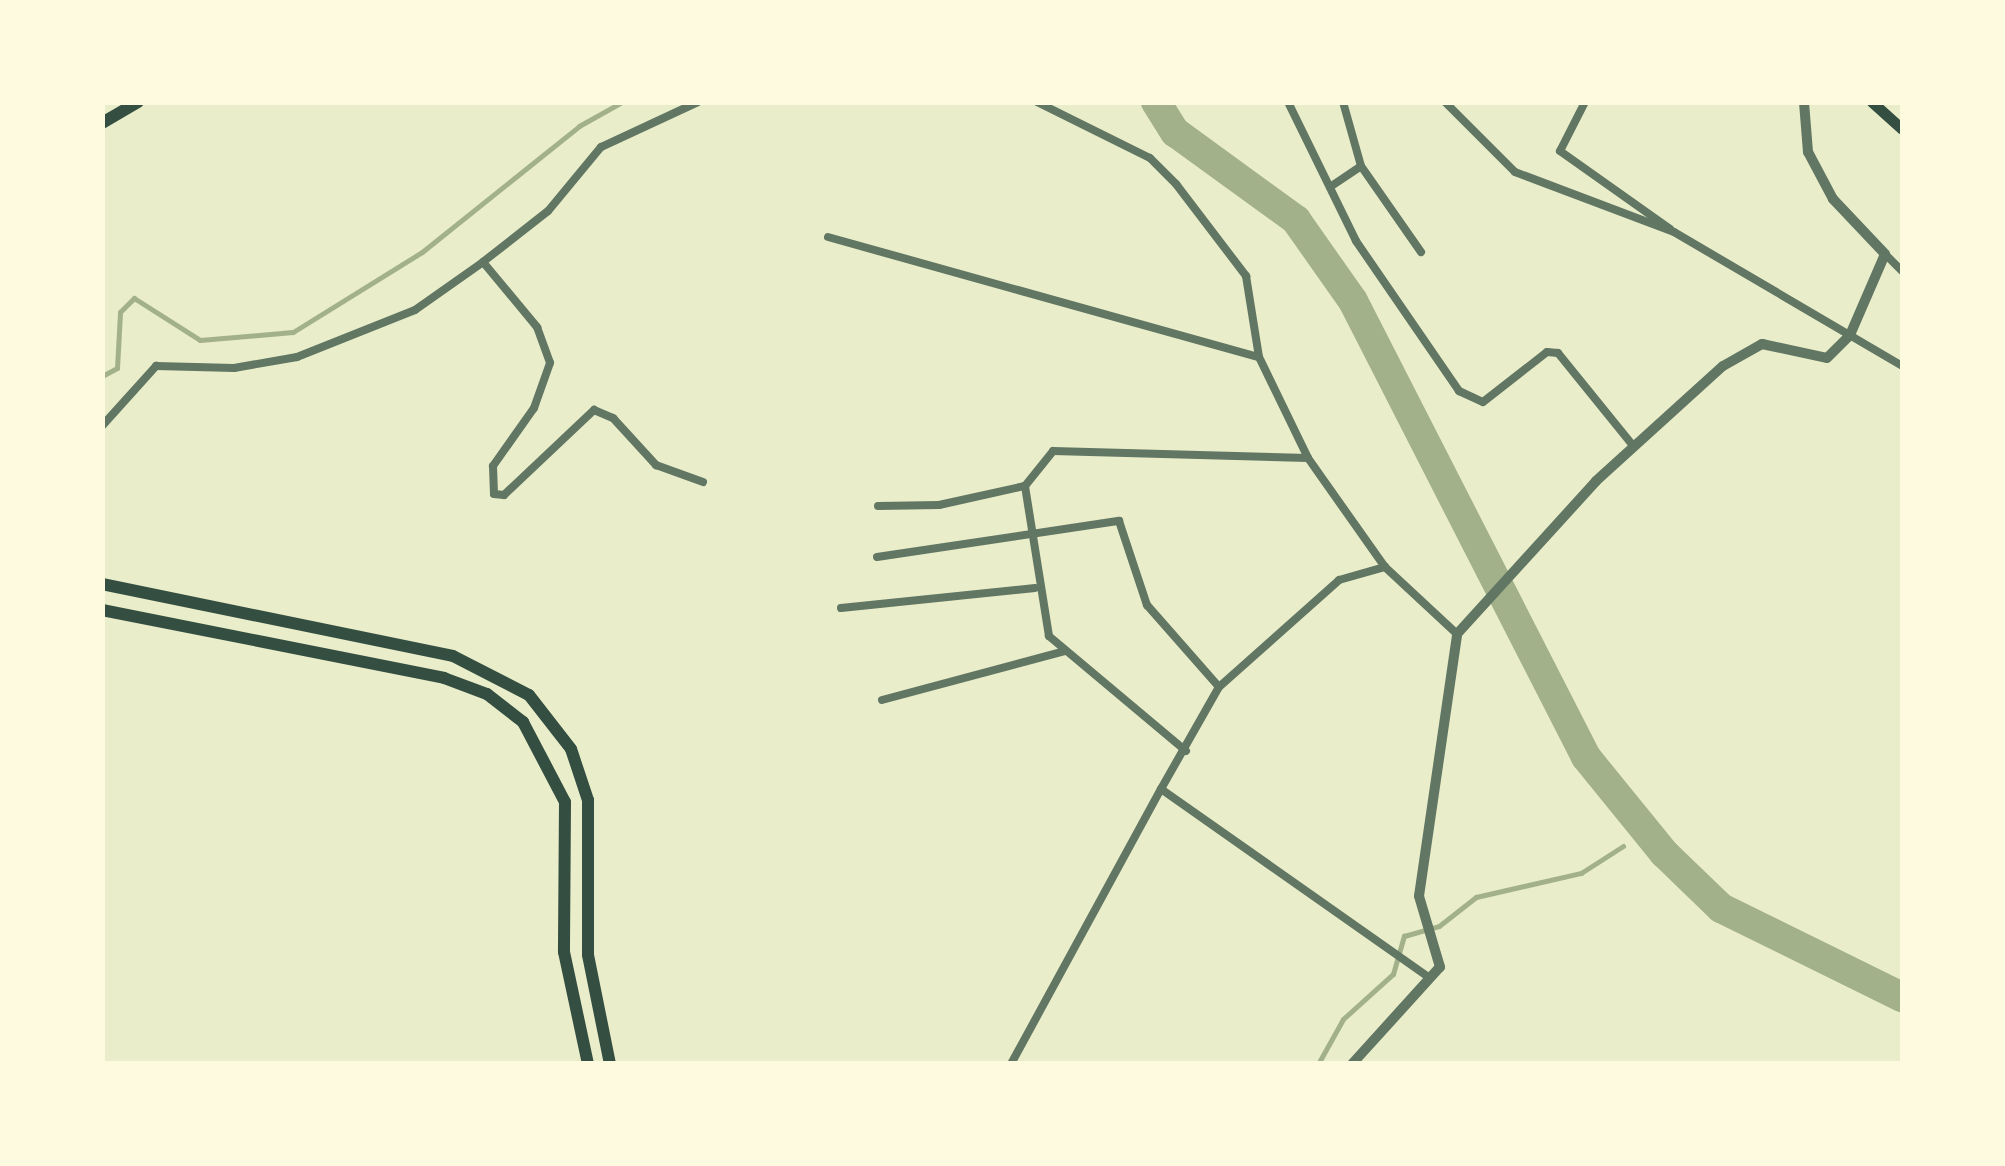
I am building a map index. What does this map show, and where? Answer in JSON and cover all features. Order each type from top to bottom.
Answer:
[{"type":"highway","points":[[102,123],[138,102]]},
{"type":"highway","points":[[102,584],[452,656],[528,694],[571,749],[588,800],[588,955],[610,1064]]},
{"type":"highway","points":[[102,610],[444,678],[487,694],[524,722],[565,802],[564,952],[588,1064]]},
{"type":"main road","points":[[1872,102],[1902,129]]},
{"type":"street","points":[[102,426],[156,366],[234,368],[297,357],[415,310],[484,262],[628,131],[698,102]]},
{"type":"street","points":[[1037,102],[1150,158],[1176,184],[1246,276],[1259,357],[1308,458],[1386,567],[1457,634]]},
{"type":"street","points":[[1288,102],[1330,187],[1458,391],[1483,402],[1548,352],[1558,353],[1634,446]]},
{"type":"street","points":[[1343,102],[1362,166],[1421,252]]},
{"type":"street","points":[[1445,102],[1479,146],[1515,172],[1674,232]]},
{"type":"street","points":[[1585,102],[1560,151],[1674,232],[1902,366]]},
{"type":"street","points":[[1804,102],[1808,152],[1834,199],[1902,271]]},
{"type":"street","points":[[1330,187],[1362,166]]},
{"type":"street","points":[[828,237],[1259,357]]},
{"type":"street","points":[[1352,1064],[1440,966],[1419,896],[1457,634],[1634,446],[1744,350],[1762,344],[1827,358],[1850,335],[1885,254]]},
{"type":"street","points":[[484,262],[537,327],[550,363],[534,408],[493,466],[494,494],[504,496],[594,410],[613,418],[656,465],[703,482]]},
{"type":"street","points":[[878,506],[940,506],[1025,486],[1052,451],[1308,458]]},
{"type":"street","points":[[1025,486],[1035,588],[1049,636],[1186,751]]},
{"type":"street","points":[[877,557],[1119,521],[1147,606],[1218,687]]},
{"type":"street","points":[[1010,1064],[1218,687],[1339,580],[1386,567]]},
{"type":"street","points":[[841,608],[1035,588]]},
{"type":"street","points":[[882,700],[1065,651]]},
{"type":"street","points":[[1162,788],[1430,978]]},
{"type":"waterway","points":[[102,376],[117,368],[120,312],[134,298],[200,340],[293,332],[422,252],[579,126],[622,102]]},
{"type":"waterway","points":[[1156,102],[1175,132],[1296,220],[1353,301],[1586,757],[1664,853],[1721,908],[1902,997]]},
{"type":"waterway","points":[[1318,1064],[1343,1019],[1393,974],[1404,936],[1439,926],[1476,897],[1581,873],[1623,846]]}]
